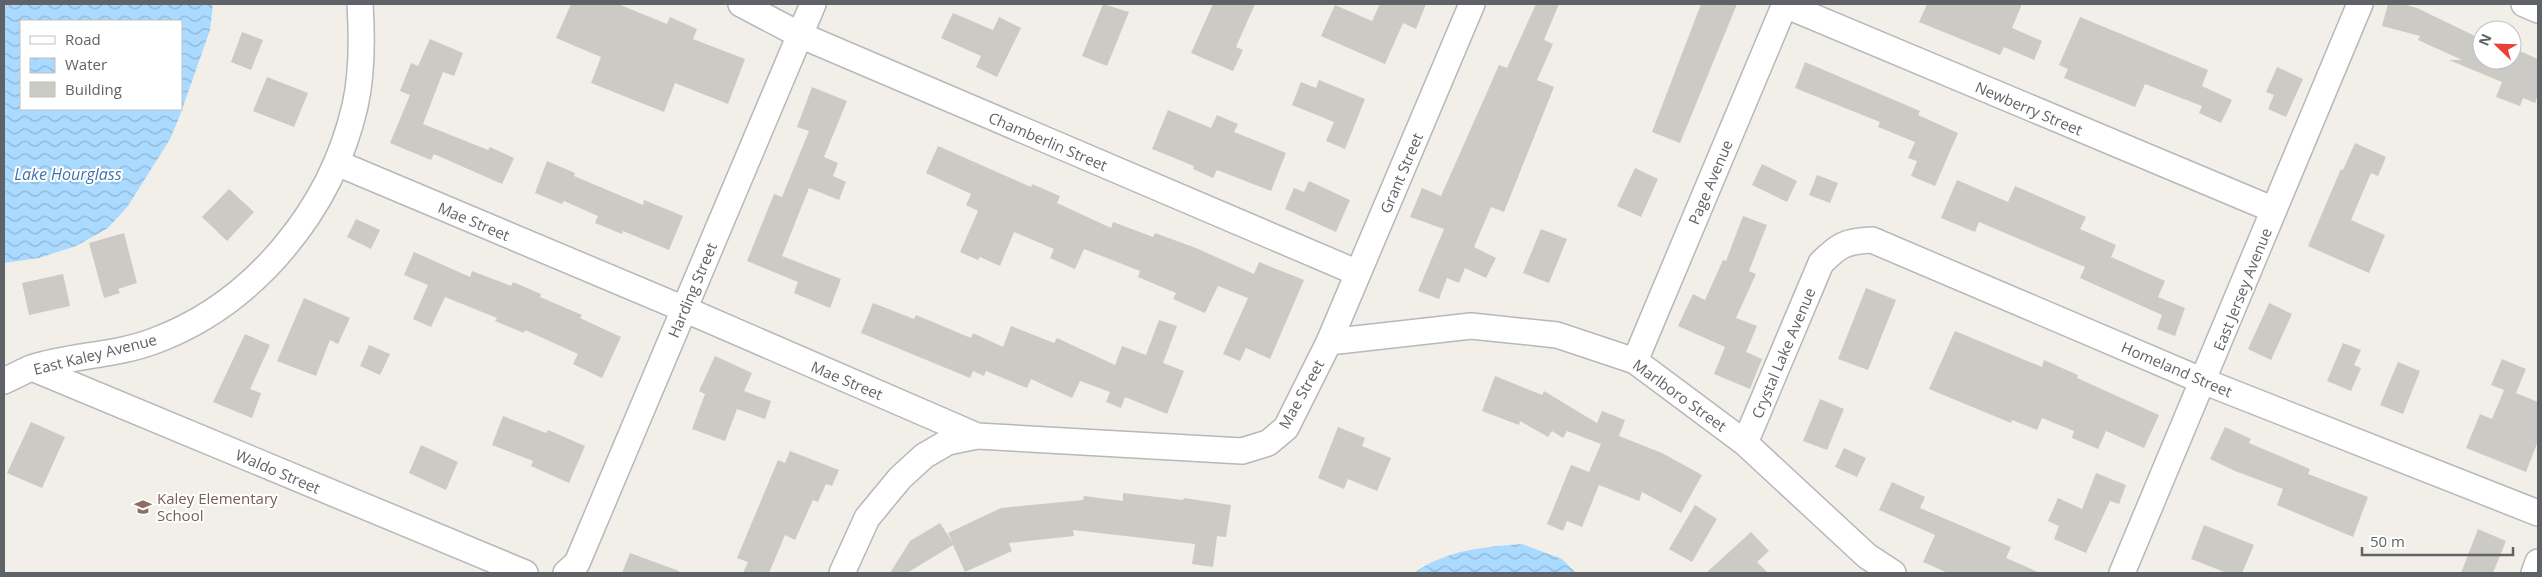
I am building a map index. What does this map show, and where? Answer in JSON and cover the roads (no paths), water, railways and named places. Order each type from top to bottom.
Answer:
[{"type":"street","name":"East Kaley Avenue","points":[[4,381],[32,368],[153,342],[209,315],[270,265],[311,213],[337,163],[355,105],[362,31],[360,4]]},
{"type":"street","name":"Chamberlin Street","points":[[741,4],[800,35],[1358,273]]},
{"type":"street","name":"Harding Street","points":[[566,573],[577,563],[813,4]]},
{"type":"street","name":"Grant Street","points":[[1329,342],[1472,4]]},
{"type":"street","name":"Newberry Street","points":[[1785,4],[2274,210]]},
{"type":"street","name":"Page Avenue","points":[[1635,360],[1785,4]]},
{"type":"street","name":"East Jersey Avenue","points":[[2122,573],[2360,4]]},
{"type":"street","points":[[2524,4],[2538,10]]},
{"type":"street","name":"Mae Street","points":[[337,163],[684,309],[978,436],[1242,451],[1268,443],[1286,428],[1329,342]]},
{"type":"street","name":"Homeland Street","points":[[1821,263],[1836,247],[1853,240],[1872,240],[2203,381],[2538,514]]},
{"type":"street","name":"Crystal Lake Avenue","points":[[1745,443],[1821,263]]},
{"type":"street","name":"Marlboro Street","points":[[1329,342],[1471,326],[1557,335],[1635,360],[1745,443],[1867,556],[1893,573]]},
{"type":"street","name":"Waldo Street","points":[[32,368],[525,573]]},
{"type":"street","points":[[842,573],[867,518],[900,478],[924,456],[948,442],[978,436]]},
{"type":"street","points":[[2534,573],[2538,562]]},
{"type":"water","name":"Lake Hourglass","points":[[4,4],[213,4],[210,30],[182,109],[182,20],[20,20],[20,110],[182,110],[170,139],[128,206],[108,228],[76,246],[39,258],[4,263]]},
{"type":"water","points":[[1522,544],[1562,559],[1576,573],[1414,573],[1439,559],[1465,551]]},
{"type":"place","name":"Kaley Elementary School","points":[[143,507]]}]
